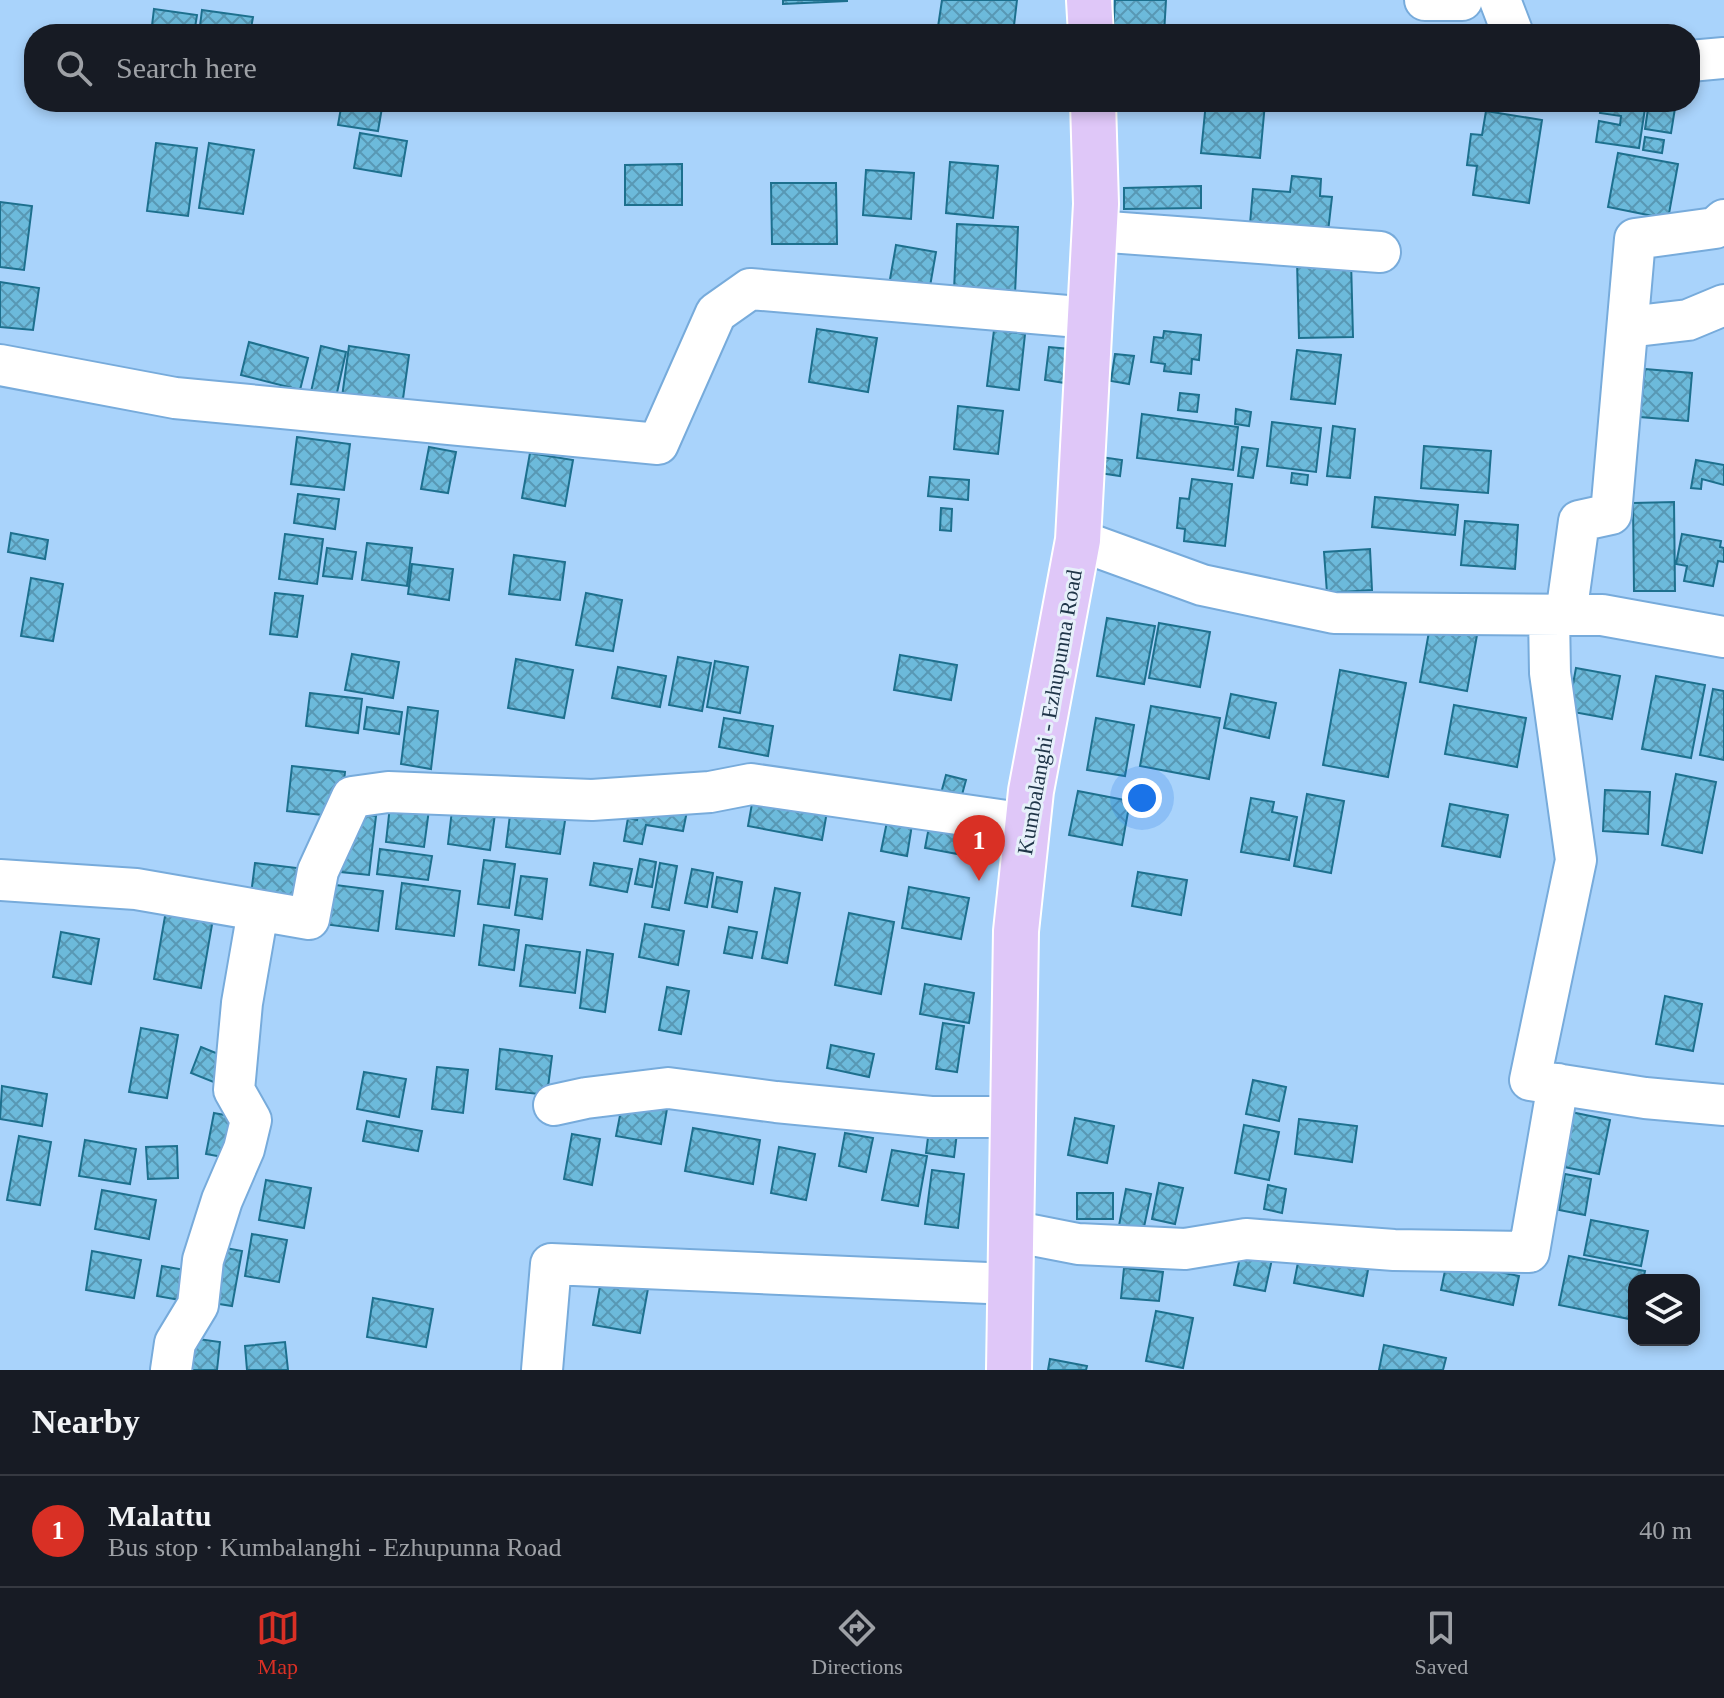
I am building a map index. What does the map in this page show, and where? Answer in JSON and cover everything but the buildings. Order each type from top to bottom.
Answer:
[{"type":"main road","points":[[1089,0],[1090,24]]},
{"type":"main road","name":"Kumbalanghi - Ezhupunna Road","points":[[1009,1370],[1016,931],[1031,791],[1078,540],[1096,204],[1093,112]]},
{"type":"street","points":[[1425,0],[1462,0]]},
{"type":"street","points":[[1500,0],[1509,24]]},
{"type":"street","points":[[1700,60],[1724,58]]},
{"type":"street","points":[[1724,220],[1715,228],[1635,239],[1611,514],[1579,521],[1558,615],[1550,673],[1576,860],[1530,1080],[1645,1098],[1724,1105]]},
{"type":"street","points":[[1095,231],[1380,252]]},
{"type":"street","points":[[0,365],[175,398],[658,444],[716,313],[750,289],[1091,318]]},
{"type":"street","points":[[1628,327],[1688,320],[1724,305]]},
{"type":"street","points":[[1078,540],[1202,585],[1334,613],[1602,615],[1724,637]]},
{"type":"street","points":[[0,880],[136,889],[309,919],[318,871],[352,797],[388,792],[592,800],[710,792],[751,784],[1027,824]]},
{"type":"street","points":[[171,1370],[175,1343],[198,1305],[203,1260],[222,1200],[244,1149],[251,1120],[234,1090],[242,1003],[258,911]]},
{"type":"street","points":[[1012,1231],[1078,1244],[1185,1249],[1246,1239],[1394,1250],[1529,1252],[1558,1084]]},
{"type":"street","points":[[554,1105],[668,1088],[931,1117],[1013,1117]]},
{"type":"street","points":[[542,1370],[551,1264],[1011,1284]]},
{"type":"place","name":"Malattu","points":[[979,881]]}]
